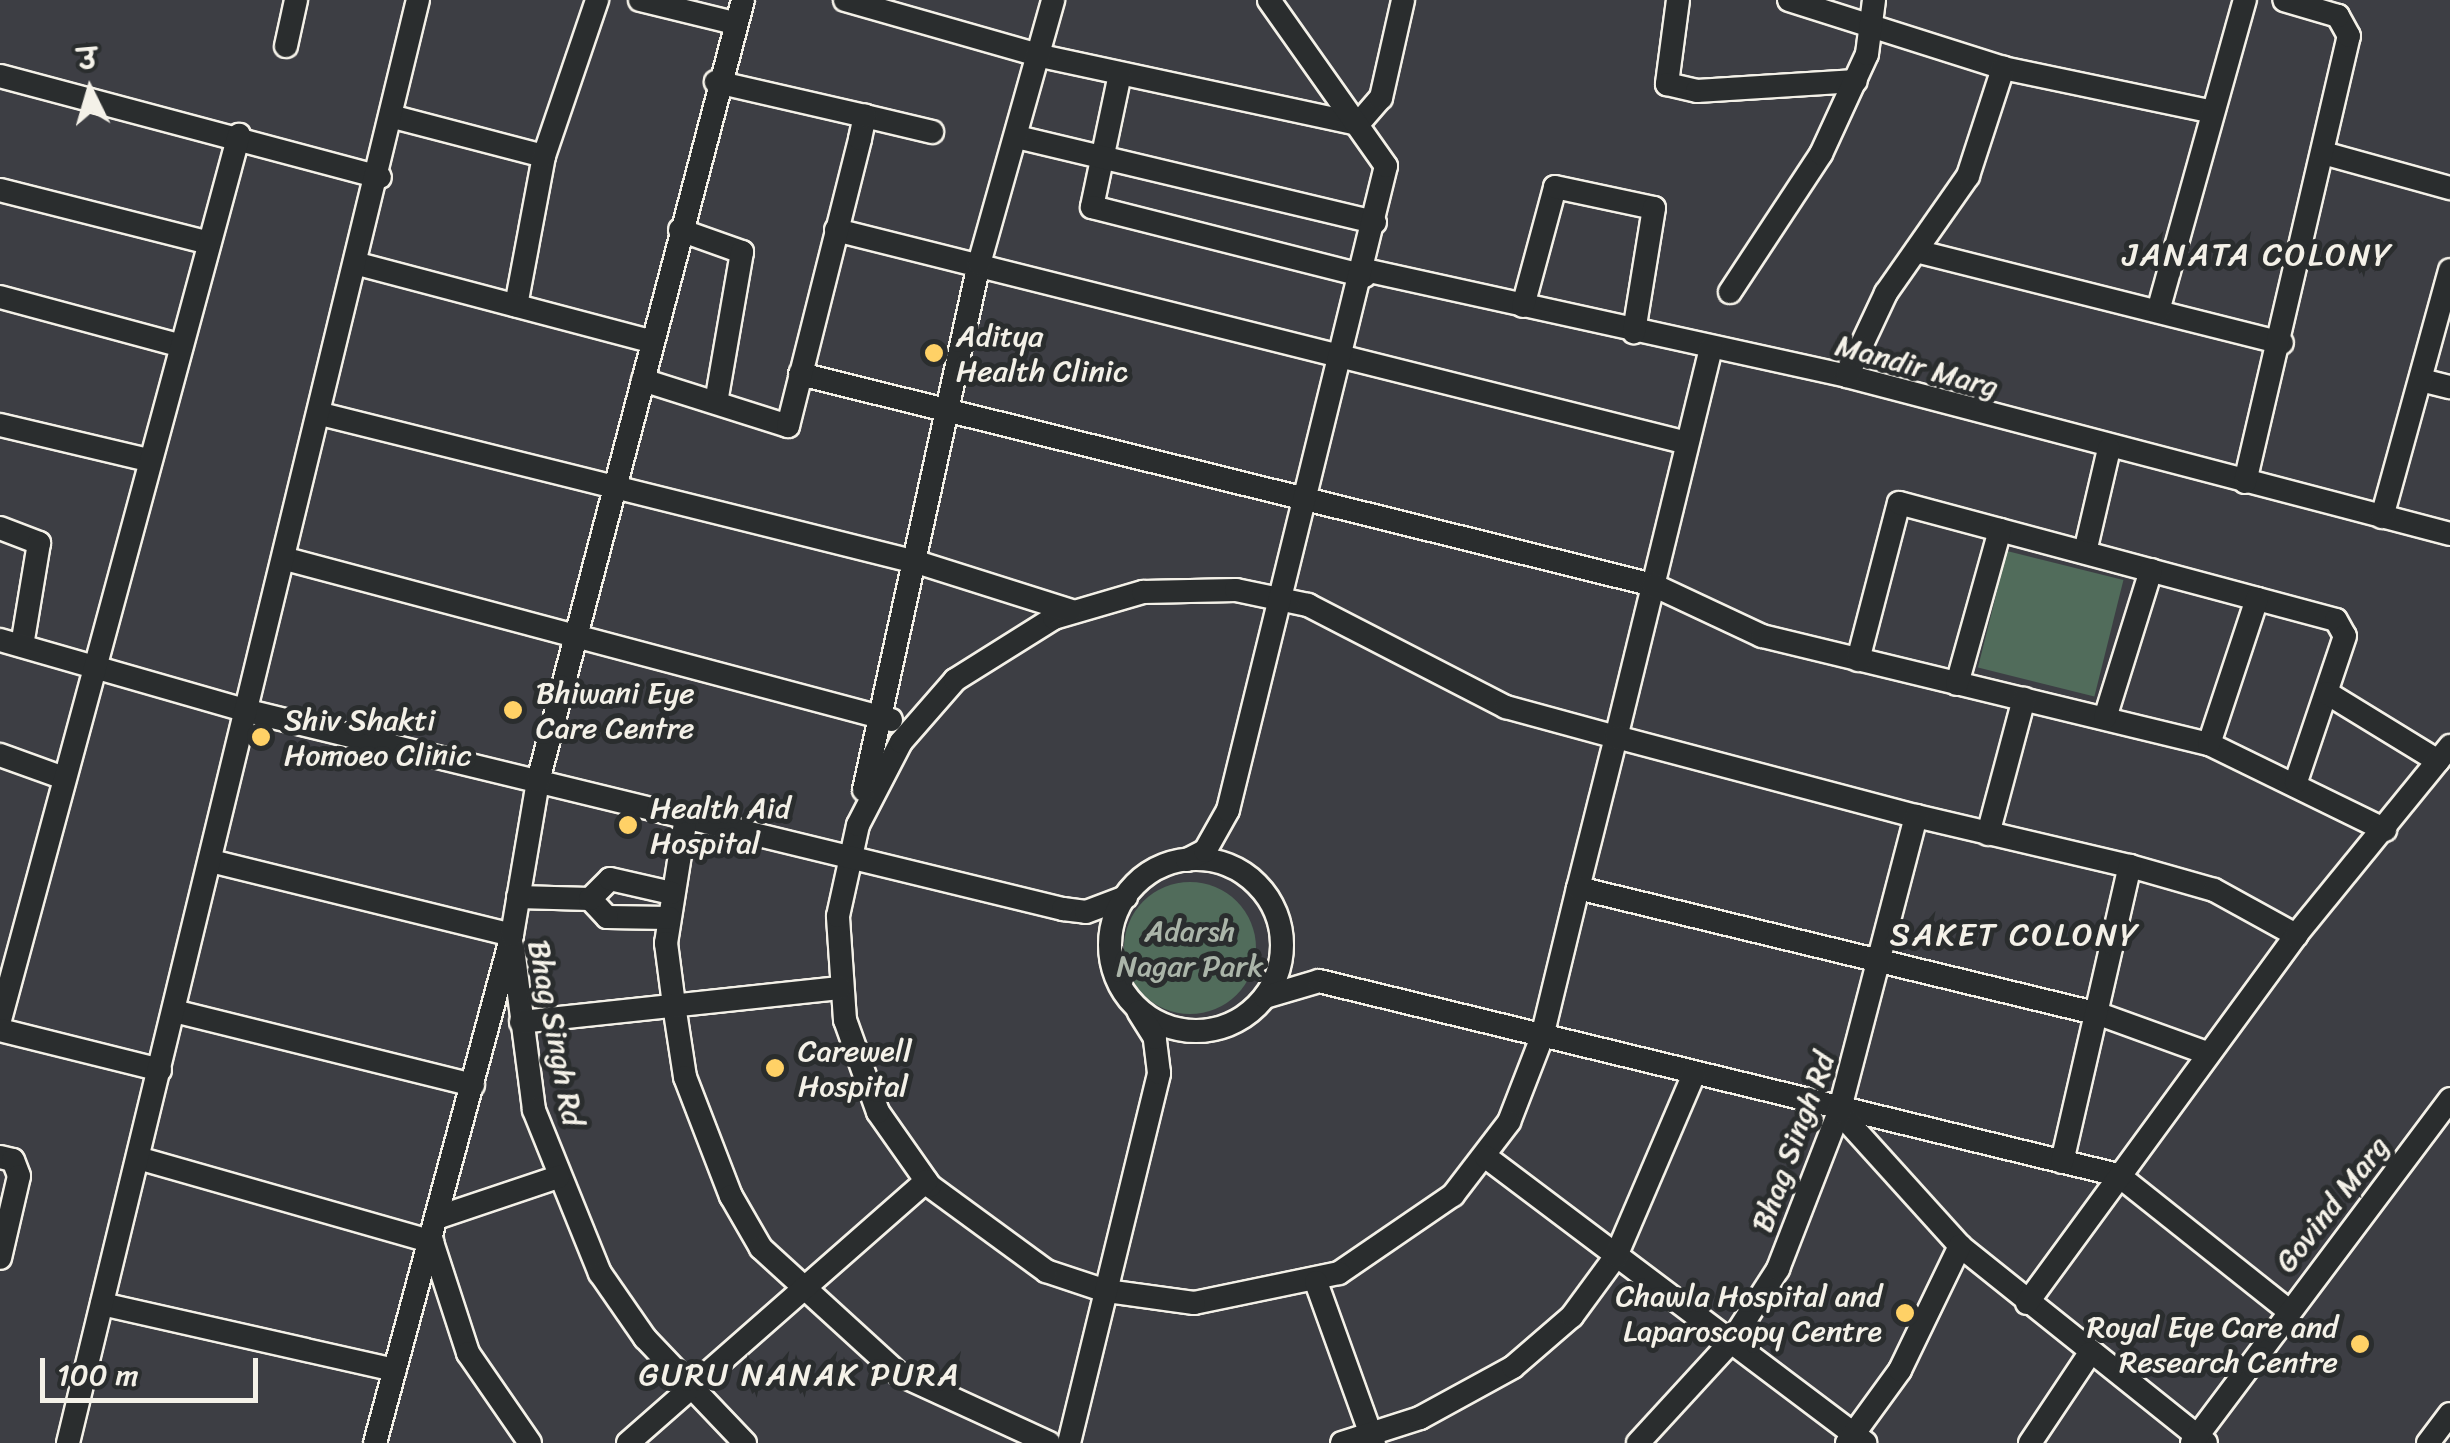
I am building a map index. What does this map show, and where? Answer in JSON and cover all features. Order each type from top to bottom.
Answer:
[{"type":"street","points":[[286,46],[296,0]]},
{"type":"street","points":[[68,1443],[380,177],[418,0]]},
{"type":"street","points":[[516,306],[544,156],[596,0]]},
{"type":"street","points":[[640,0],[734,23]]},
{"type":"street","points":[[374,1443],[439,1217],[512,935],[538,781],[618,486],[716,82],[742,0]]},
{"type":"street","points":[[845,0],[1041,56],[1358,124]]},
{"type":"street","points":[[1053,0],[1041,56],[979,264],[920,562],[880,715],[849,857],[840,988],[878,1112],[926,1181],[1001,1246],[1106,1292],[1194,1303],[1316,1282],[1416,1229],[1486,1157],[1527,1086],[1542,1037],[1710,348]]},
{"type":"street","points":[[0,528],[39,543],[11,643],[248,711],[1064,909],[1086,912],[1126,896],[1154,871],[1204,851],[1228,810],[1364,273],[1386,166],[1268,0]]},
{"type":"street","points":[[1358,124],[1381,98],[1403,0]]},
{"type":"street","points":[[1678,0],[1667,84],[1698,92],[1856,81]]},
{"type":"street","points":[[1789,0],[2003,68],[2208,111]]},
{"type":"street","points":[[1730,292],[1822,154],[1856,81],[1874,0]]},
{"type":"street","points":[[2158,312],[2208,111],[2245,0]]},
{"type":"street","points":[[2245,482],[2327,154],[2346,23],[2284,0]]},
{"type":"street","points":[[1847,376],[1886,293],[1920,252],[1968,176],[2003,68]]},
{"type":"street","points":[[1101,157],[1120,74]]},
{"type":"street","points":[[0,76],[239,135],[380,177]]},
{"type":"street","points":[[716,82],[932,132]]},
{"type":"street","points":[[644,380],[788,426],[865,116]]},
{"type":"street","points":[[394,117],[544,156]]},
{"type":"street","points":[[0,1020],[89,667],[239,135]]},
{"type":"street","points":[[1016,137],[1375,222]]},
{"type":"street","points":[[2327,154],[2450,188]]},
{"type":"street","name":"Mandir Marg","points":[[1101,157],[1092,207],[1364,273],[1847,376],[2109,449],[2450,534]]},
{"type":"street","points":[[1522,306],[1555,186],[1654,208],[1634,332]]},
{"type":"street","points":[[0,190],[210,242]]},
{"type":"street","points":[[680,230],[742,252],[716,402]]},
{"type":"street","points":[[836,230],[979,264],[1342,362],[1687,444]]},
{"type":"street","points":[[1920,252],[2282,344]]},
{"type":"street","points":[[358,264],[653,342]]},
{"type":"street","points":[[2382,517],[2450,270]]},
{"type":"street","points":[[0,298],[181,346]]},
{"type":"street","points":[[800,374],[1652,585],[1762,636],[2209,744],[2296,782],[2384,830]]},
{"type":"street","points":[[2421,380],[2450,388]]},
{"type":"street","points":[[321,414],[920,562],[1072,611]]},
{"type":"street","points":[[0,425],[148,460]]},
{"type":"street","points":[[2085,552],[2109,449]]},
{"type":"street","points":[[1858,660],[1899,503],[2257,599],[2343,626],[2327,693],[2296,782]]},
{"type":"street","points":[[1957,684],[2000,530]]},
{"type":"street","points":[[286,559],[880,715],[910,730]]},
{"type":"street","points":[[2105,718],[2151,570]]},
{"type":"street","points":[[849,857],[878,779],[910,730],[986,656],[1072,611],[1187,588],[1282,599],[1348,621],[1466,693],[1616,737],[2214,890],[2296,934]]},
{"type":"street","points":[[2209,744],[2257,599]]},
{"type":"street","points":[[2027,1303],[2296,934],[2444,754],[2327,693]]},
{"type":"street","points":[[1988,834],[2024,699]]},
{"type":"street","points":[[0,755],[61,777]]},
{"type":"street","points":[[1228,810],[1230,854],[1242,873],[1269,899],[1282,944],[1319,981],[1839,1112],[2118,1174],[2288,1310]]},
{"type":"street","name":"Bhag Singh Rd","points":[[1638,1443],[1731,1342],[1778,1269],[1839,1112],[1884,958],[1916,816]]},
{"type":"street","points":[[686,817],[669,918],[674,1005],[684,1077],[731,1196],[761,1248],[899,1374],[1049,1443]]},
{"type":"street","points":[[1187,860],[1242,873]]},
{"type":"street","name":"Bhag Singh Rd","points":[[211,861],[512,935],[534,1110],[600,1273],[691,1391],[744,1443]]},
{"type":"street","points":[[2062,1162],[2130,866]]},
{"type":"street","points":[[518,898],[590,899],[610,879],[671,893]]},
{"type":"street","points":[[1578,888],[1884,958],[2099,1014],[2206,1053]]},
{"type":"street","points":[[1112,965],[1112,928],[1126,896]]},
{"type":"street","points":[[590,899],[606,916],[669,918]]},
{"type":"street","points":[[1064,909],[1112,965],[1155,1038],[1159,1072],[1070,1443]]},
{"type":"street","points":[[1265,998],[1282,944]]},
{"type":"street","points":[[1159,1072],[1210,1030],[1265,998],[1319,981]]},
{"type":"street","points":[[521,1022],[840,988]]},
{"type":"street","points":[[1133,1003],[1172,1028],[1210,1030]]},
{"type":"street","points":[[174,1011],[473,1085]]},
{"type":"street","points":[[0,1030],[160,1070]]},
{"type":"street","points":[[1342,1443],[1372,1439],[1513,1367],[1572,1316],[1616,1256],[1694,1074]]},
{"type":"street","name":"Govind Marg","points":[[2198,1441],[2288,1310],[2450,1099]]},
{"type":"street","points":[[1839,1112],[1960,1246],[2198,1441]]},
{"type":"street","points":[[0,1157],[13,1160],[20,1176],[0,1258]]},
{"type":"street","points":[[1486,1157],[1856,1440],[1900,1370],[1960,1246]]},
{"type":"street","points":[[138,1158],[432,1242]]},
{"type":"street","points":[[439,1217],[558,1177]]},
{"type":"street","points":[[628,1443],[926,1181]]},
{"type":"street","points":[[432,1242],[468,1352],[530,1443]]},
{"type":"street","points":[[1316,1282],[1372,1439]]},
{"type":"street","points":[[102,1304],[395,1370]]},
{"type":"street","points":[[2030,1443],[2090,1353]]},
{"type":"street","points":[[2428,1443],[2450,1414]]},
{"type":"green space","points":[[2007,551],[2123,580],[2094,696],[1978,667]]},
{"type":"green space","name":"Adarsh Nagar Park","points":[[1190,882],[1215,887],[1237,901],[1251,923],[1256,948],[1251,973],[1237,995],[1215,1009],[1190,1014],[1165,1009],[1143,995],[1129,973],[1124,948],[1129,923],[1143,901],[1165,887]]},
{"type":"place","name":"Aditya Health Clinic","points":[[934,353]]},
{"type":"place","name":"Bhiwani Eye Care Centre","points":[[513,710]]},
{"type":"place","name":"Shiv Shakti Homoeo Clinic","points":[[261,737]]},
{"type":"place","name":"Health Aid Hospital","points":[[628,825]]},
{"type":"place","name":"Carewell Hospital","points":[[775,1068]]},
{"type":"place","name":"Chawla Hospital and Laparoscopy Centre","points":[[1905,1313]]},
{"type":"place","name":"Royal Eye Care and Research Centre","points":[[2360,1344]]},
{"type":"district","name":"JANATA COLONY","points":[[2258,255]]},
{"type":"district","name":"SAKET COLONY","points":[[2015,935]]},
{"type":"district","name":"GURU NANAK PURA","points":[[800,1375]]}]
